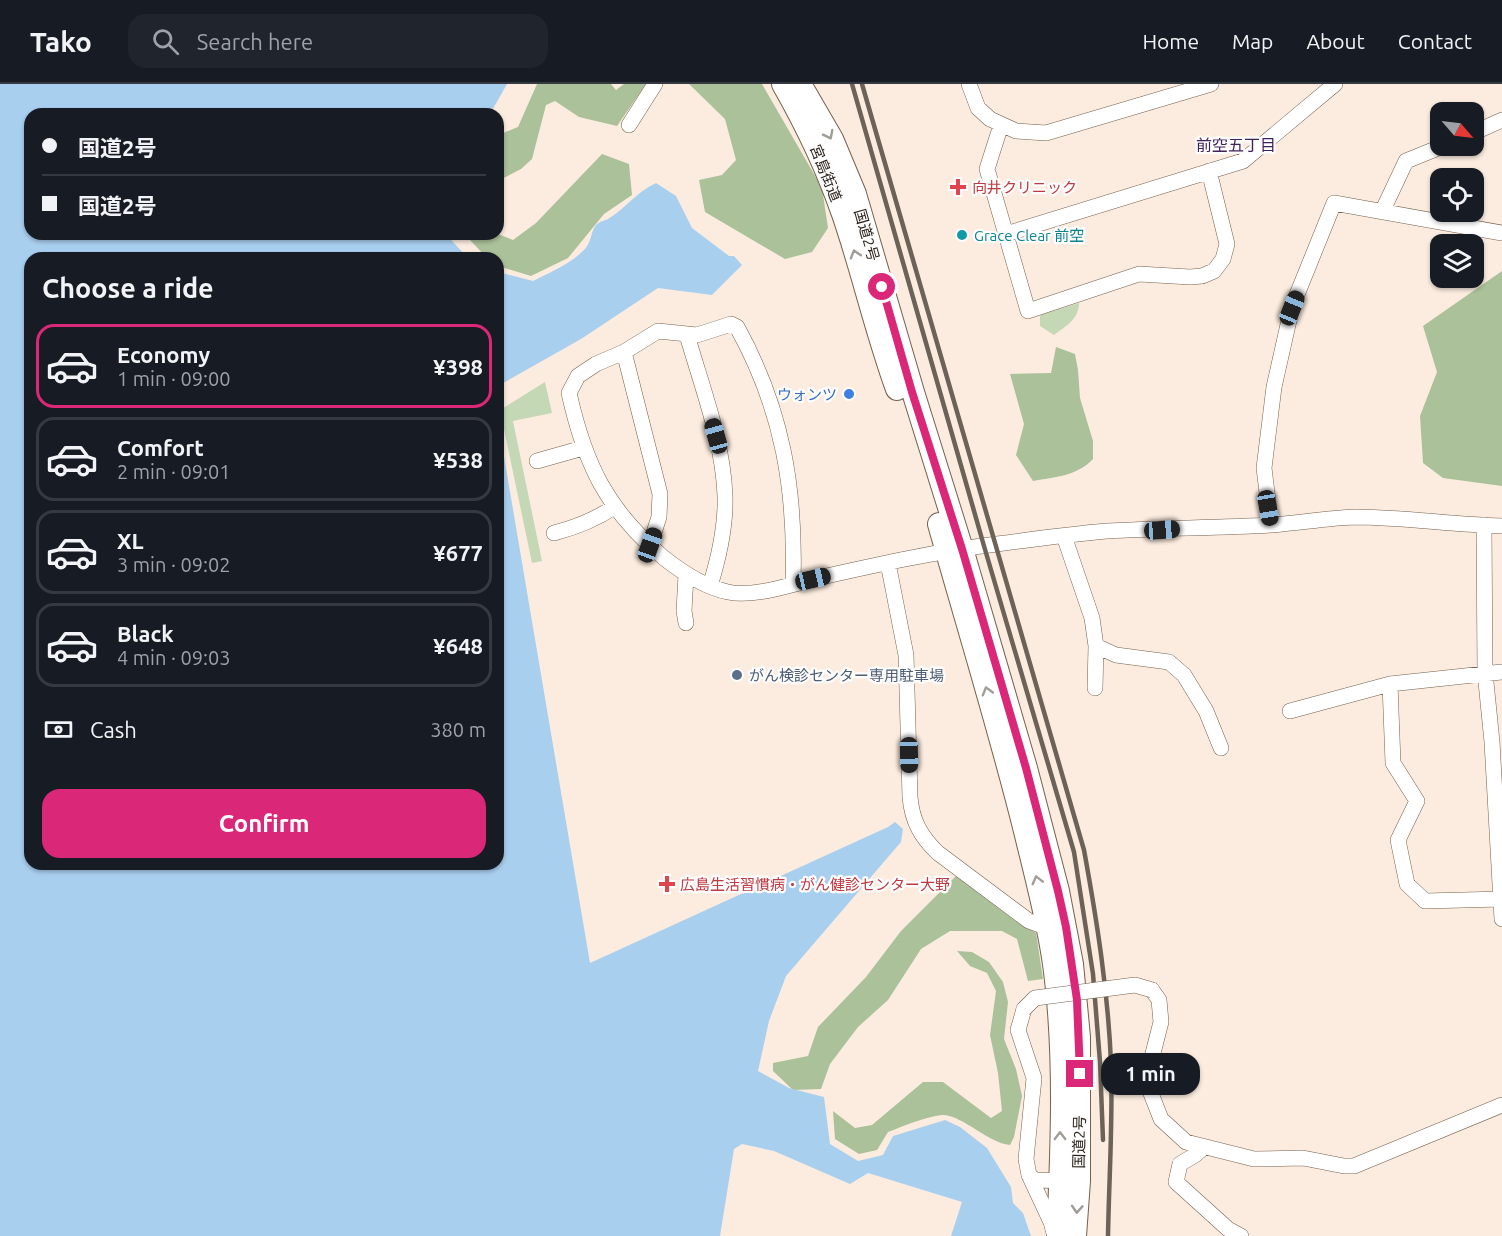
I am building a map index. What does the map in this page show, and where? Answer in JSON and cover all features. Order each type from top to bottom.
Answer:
[{"type":"highway","name":"宮島街道","points":[[783,84],[815,144],[830,179],[855,251],[890,370]]},
{"type":"highway","name":"国道2号","points":[[800,84],[832,139],[855,194],[912,392],[954,550],[1048,928],[1058,995],[1069,1181],[1075,1236]]},
{"type":"highway","name":"国道2号","points":[[890,370],[954,550],[1026,768],[1066,927],[1077,1000],[1079,1037],[1069,1181],[1056,1236]]},
{"type":"street","points":[[628,125],[655,84]]},
{"type":"street","points":[[969,84],[978,108],[1001,125],[1016,132],[1046,134],[1210,84]]},
{"type":"street","points":[[1006,234],[1243,161],[1335,84]]},
{"type":"street","points":[[1484,128],[1502,120]]},
{"type":"street","points":[[1001,125],[987,169],[1028,311],[1139,274],[1190,278],[1214,271],[1223,259],[1227,244],[1209,171]]},
{"type":"street","points":[[1382,212],[1406,161],[1430,151]]},
{"type":"street","points":[[1271,525],[1264,468],[1274,387],[1292,308],[1334,203],[1502,234]]},
{"type":"street","points":[[793,584],[793,508],[777,419],[762,378],[737,327],[731,324],[698,335],[658,331],[578,376],[568,393],[583,448],[614,507],[650,545],[686,575],[716,588],[746,594],[954,550],[1106,531],[1271,525],[1355,518],[1502,526]]},
{"type":"street","points":[[687,335],[716,436],[722,466],[725,496],[724,527],[716,588]]},
{"type":"street","points":[[624,352],[660,494],[659,517],[650,545]]},
{"type":"street","points":[[537,461],[583,448]]},
{"type":"street","points":[[554,533],[576,528],[614,507]]},
{"type":"street","points":[[1484,525],[1485,672],[1497,742],[1502,919]]},
{"type":"street","points":[[1064,536],[1092,618],[1096,646],[1095,688]]},
{"type":"street","points":[[888,563],[906,655],[909,797],[917,828],[926,842],[938,853],[1029,921],[1048,928]]},
{"type":"street","points":[[686,575],[684,611],[686,623]]},
{"type":"street","points":[[1096,646],[1116,655],[1169,662],[1184,675],[1206,711],[1221,748]]},
{"type":"street","points":[[1290,711],[1389,684],[1502,672]]},
{"type":"street","points":[[1389,684],[1393,763],[1418,801],[1398,840],[1407,884],[1425,901],[1501,899]]},
{"type":"street","points":[[1056,1236],[1029,1175],[1026,1159],[1034,1078],[1018,1030],[1024,1009],[1035,998],[1135,985],[1152,990],[1160,1000],[1161,1022],[1150,1065],[1150,1092],[1161,1119],[1186,1142],[1203,1148],[1254,1159],[1303,1158],[1354,1166],[1502,1105]]},
{"type":"street","points":[[1203,1148],[1180,1164],[1176,1182],[1228,1229],[1241,1236]]},
{"type":"street","points":[[1029,1175],[1035,1180],[1069,1181]]},
{"type":"green space","points":[[537,84],[611,84],[616,90],[624,84],[646,84],[617,126],[579,117],[555,101],[546,105],[532,159],[521,169],[504,178],[504,133],[518,127]]},
{"type":"green space","points":[[689,84],[762,84],[822,188],[828,228],[812,252],[785,259],[705,212],[699,180],[722,175],[736,160],[725,119]]},
{"type":"green space","points":[[602,154],[629,164],[632,195],[604,214],[568,258],[531,276],[504,268],[504,252],[481,252],[470,240],[504,240],[504,236],[513,240],[536,223]]},
{"type":"green space","points":[[1502,271],[1502,486],[1443,478],[1423,463],[1420,416],[1437,372],[1423,326],[1478,288],[1484,288],[1484,284]]},
{"type":"green space","points":[[1079,303],[1074,318],[1054,335],[1040,326],[1040,315]]},
{"type":"green space","points":[[1056,347],[1075,354],[1080,398],[1093,441],[1093,459],[1073,472],[1033,481],[1016,455],[1024,424],[1010,374],[1051,373]]},
{"type":"green space","points":[[545,382],[552,413],[513,421],[542,561],[532,563],[504,429],[504,408]]},
{"type":"green space","points":[[956,876],[1036,933],[1043,979],[1028,981],[1017,939],[1002,931],[950,931],[921,949],[888,1000],[858,1027],[830,1064],[821,1089],[793,1090],[773,1071],[773,1063],[808,1056],[818,1027],[866,977],[901,931]]},
{"type":"green space","points":[[957,951],[972,952],[989,962],[1003,982],[1008,1002],[1004,1039],[1016,1069],[1022,1096],[1014,1137],[1010,1145],[1002,1143],[958,1119],[942,1115],[888,1132],[877,1150],[859,1154],[835,1139],[833,1111],[855,1128],[872,1125],[923,1082],[943,1082],[991,1118],[1002,1111],[998,1073],[990,1035],[996,991],[987,973],[970,966]]},
{"type":"water","points":[[0,84],[507,84],[493,108],[24,108],[24,240],[452,240],[462,252],[24,252],[24,870],[504,870],[504,456],[590,963],[895,822],[903,829],[901,842],[786,976],[769,1021],[758,1071],[789,1088],[824,1097],[830,1144],[858,1161],[883,1155],[893,1136],[945,1120],[960,1127],[987,1148],[1011,1187],[1013,1203],[1023,1213],[1031,1236],[951,1236],[962,1202],[868,1173],[850,1184],[774,1151],[742,1144],[734,1149],[720,1236],[0,1236]]},
{"type":"water","points":[[656,183],[676,196],[692,228],[729,256],[734,256],[742,265],[712,295],[658,288],[581,339],[504,383],[504,274],[533,281],[560,267],[584,250],[598,224],[614,215],[642,191]]},
{"type":"railway","points":[[852,84],[1074,852],[1093,974],[1103,1140]]},
{"type":"railway","points":[[862,84],[1084,850],[1101,956],[1110,1036],[1112,1106],[1108,1236]]},
{"type":"place","name":"向井クリニック","points":[[958,187]]},
{"type":"place","name":"Grace Clear 前空","points":[[962,235]]},
{"type":"place","name":"ウォンツ","points":[[849,394]]},
{"type":"place","name":"がん検診センター専用駐車場","points":[[737,675]]},
{"type":"place","name":"広島生活習慣病・がん健診センター大野","points":[[667,884]]},
{"type":"district","name":"前空五丁目","points":[[1236,145]]},
{"type":"route","points":[[882,287],[1026,768],[1058,891],[1077,1000],[1080,1074]]}]
